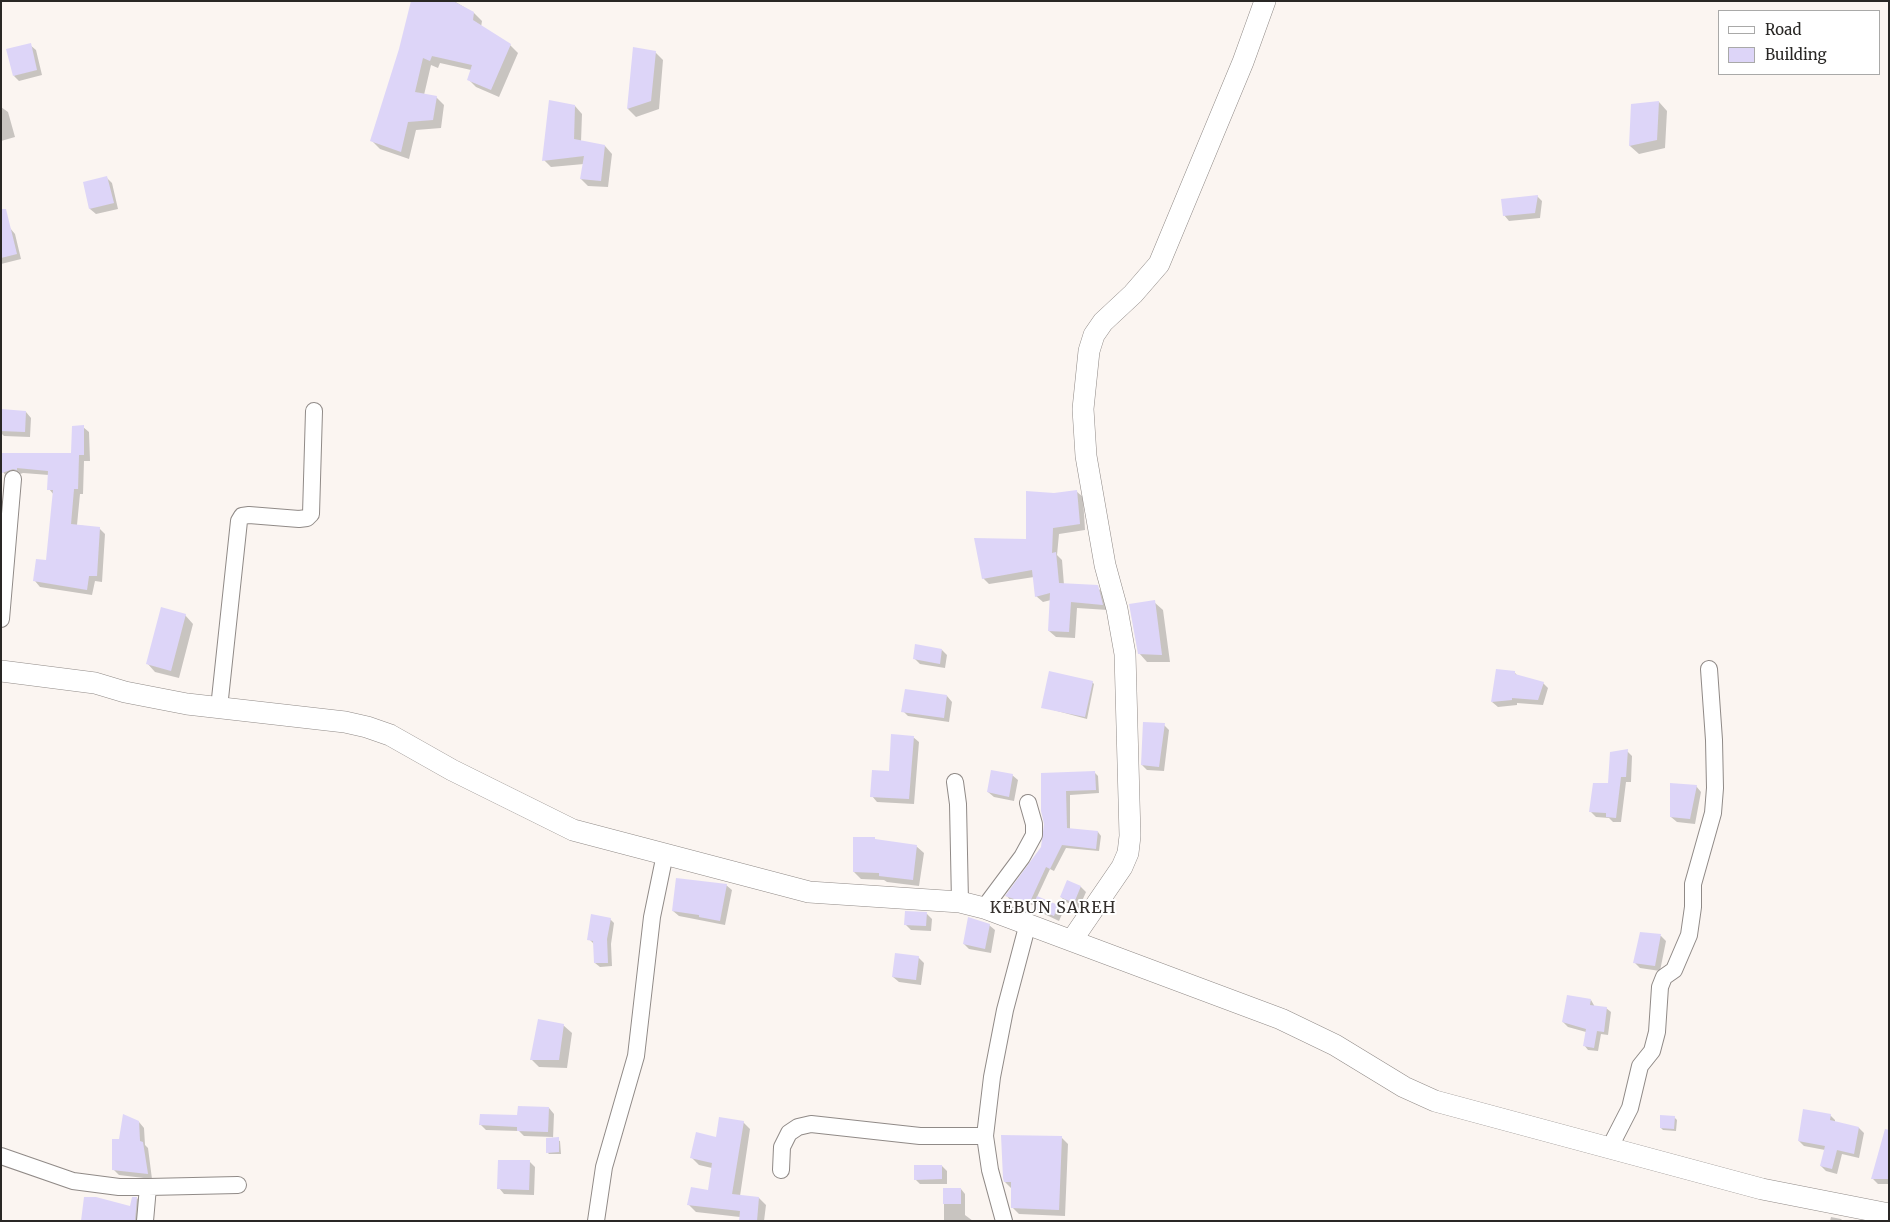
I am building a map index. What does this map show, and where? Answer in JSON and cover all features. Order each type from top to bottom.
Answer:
[{"type":"street","points":[[1072,940],[1122,867],[1128,853],[1130,836],[1125,654],[1117,609],[1105,565],[1086,456],[1083,409],[1089,351],[1094,335],[1102,322],[1134,294],[1159,264],[1243,62],[1265,1]]},
{"type":"street","points":[[219,708],[239,521],[242,516],[250,515],[299,519],[307,518],[310,514],[314,411]]},
{"type":"street","points":[[1,619],[3,567],[13,479]]},
{"type":"street","points":[[1610,1147],[1630,1108],[1640,1066],[1652,1052],[1657,1032],[1660,988],[1664,977],[1674,970],[1689,936],[1693,907],[1693,884],[1713,814],[1715,788],[1714,740],[1708,670]]},
{"type":"street","points":[[1,671],[95,683],[158,699],[344,722],[367,727],[390,735],[452,770],[567,828],[809,892],[960,902],[984,908],[1282,1019],[1335,1045],[1404,1087],[1435,1101],[1762,1189],[1889,1214]]},
{"type":"street","points":[[954,782],[958,804],[960,902]]},
{"type":"street","points":[[984,908],[1022,857],[1034,835],[1034,824],[1028,803]]},
{"type":"street","points":[[596,1221],[604,1167],[636,1056],[652,917],[665,854]]},
{"type":"street","points":[[1004,1221],[990,1170],[986,1136],[992,1077],[1005,1010],[1028,923]]},
{"type":"street","points":[[781,1170],[782,1147],[789,1133],[798,1127],[811,1124],[920,1136],[986,1136]]},
{"type":"street","points":[[1,1156],[73,1181],[119,1187],[238,1185]]},
{"type":"street","points":[[145,1221],[148,1188]]},
{"type":"building","points":[[411,1],[453,1],[474,12],[473,20],[511,44],[491,90],[467,80],[472,65],[432,56],[430,61],[423,58],[415,92],[437,96],[433,120],[408,122],[401,152],[370,141],[399,49]]},
{"type":"building","points":[[31,43],[37,70],[13,76],[6,49]]},
{"type":"building","points":[[633,47],[656,51],[651,101],[627,109]]},
{"type":"building","points":[[549,100],[575,105],[574,139],[605,145],[601,181],[580,179],[584,156],[542,161]]},
{"type":"building","points":[[1659,101],[1657,140],[1629,146],[1631,104]]},
{"type":"building","points":[[107,176],[114,203],[89,209],[83,182]]},
{"type":"building","points":[[1538,195],[1535,213],[1503,216],[1501,199]]},
{"type":"building","points":[[1,209],[6,209],[17,254],[1,258]]},
{"type":"building","points":[[1,409],[26,411],[25,432],[1,431]]},
{"type":"building","points":[[84,425],[84,455],[79,455],[78,489],[74,489],[71,524],[100,527],[97,576],[89,576],[87,590],[33,581],[36,559],[46,560],[53,490],[47,490],[48,471],[17,468],[17,470],[13,469],[2,473],[2,453],[71,453],[72,426]]},
{"type":"building","points":[[1077,490],[1080,524],[1053,528],[1052,553],[1056,552],[1059,583],[1098,585],[1103,605],[1071,602],[1069,632],[1048,631],[1050,593],[1035,597],[1032,570],[982,579],[974,538],[1026,539],[1026,491],[1054,493]]},
{"type":"building","points":[[1155,600],[1162,655],[1138,654],[1129,604]]},
{"type":"building","points":[[161,607],[186,614],[171,671],[146,664]]},
{"type":"building","points":[[915,644],[942,649],[940,664],[913,659]]},
{"type":"building","points":[[1496,669],[1515,671],[1515,674],[1544,682],[1538,700],[1512,698],[1512,700],[1491,702]]},
{"type":"building","points":[[1049,671],[1093,681],[1085,717],[1041,708]]},
{"type":"building","points":[[905,689],[947,695],[944,718],[901,712]]},
{"type":"building","points":[[1143,722],[1165,723],[1159,767],[1141,765]]},
{"type":"building","points":[[891,734],[914,736],[909,799],[870,797],[872,770],[889,771]]},
{"type":"building","points":[[1628,749],[1626,777],[1621,777],[1616,818],[1606,817],[1606,813],[1589,812],[1593,783],[1608,783],[1610,752]]},
{"type":"building","points":[[991,770],[1013,774],[1009,797],[987,792]]},
{"type":"building","points":[[1095,771],[1096,790],[1066,791],[1067,828],[1098,831],[1096,849],[1062,845],[1050,869],[1046,867],[1029,904],[1005,896],[1041,847],[1044,824],[1041,811],[1041,773]]},
{"type":"building","points":[[1670,783],[1697,785],[1690,819],[1670,817]]},
{"type":"building","points":[[853,837],[875,837],[875,839],[917,845],[913,880],[879,876],[879,873],[853,872]]},
{"type":"building","points":[[676,878],[727,884],[720,921],[699,917],[699,915],[672,911]]},
{"type":"building","points":[[1067,880],[1081,886],[1074,903],[1060,897]]},
{"type":"building","points":[[1037,896],[1058,905],[1054,916],[1033,907]]},
{"type":"building","points":[[905,911],[927,912],[926,926],[904,925]]},
{"type":"building","points":[[591,914],[611,918],[607,939],[608,963],[594,963],[593,941],[587,940]]},
{"type":"building","points":[[968,917],[990,924],[985,949],[963,944]]},
{"type":"building","points":[[1640,932],[1661,934],[1655,966],[1633,963]]},
{"type":"building","points":[[895,953],[919,956],[916,980],[892,977]]},
{"type":"building","points":[[1567,995],[1591,999],[1590,1005],[1607,1007],[1604,1032],[1597,1031],[1594,1048],[1583,1046],[1586,1029],[1562,1022]]},
{"type":"building","points":[[538,1019],[564,1024],[559,1060],[530,1060]]},
{"type":"building","points":[[518,1106],[549,1107],[548,1132],[517,1131],[517,1127],[479,1125],[480,1114],[517,1115]]},
{"type":"building","points":[[1803,1109],[1831,1114],[1830,1120],[1859,1127],[1854,1154],[1837,1150],[1832,1169],[1820,1166],[1825,1146],[1798,1141]]},
{"type":"building","points":[[123,1114],[139,1121],[140,1141],[143,1142],[148,1174],[112,1170],[112,1139],[119,1139]]},
{"type":"building","points":[[1660,1115],[1675,1116],[1674,1129],[1660,1128]]},
{"type":"building","points":[[719,1117],[744,1121],[732,1194],[759,1197],[757,1221],[739,1221],[740,1211],[687,1205],[691,1187],[708,1190],[712,1163],[690,1158],[696,1132],[716,1137]]},
{"type":"building","points":[[1885,1129],[1889,1130],[1889,1179],[1871,1179]]},
{"type":"building","points":[[1001,1135],[1062,1136],[1059,1210],[1011,1208],[1011,1182],[1004,1182],[1003,1178]]},
{"type":"building","points":[[559,1137],[559,1152],[546,1153],[546,1138]]},
{"type":"building","points":[[498,1160],[530,1160],[529,1190],[497,1189]]},
{"type":"building","points":[[914,1165],[942,1165],[942,1179],[914,1180]]},
{"type":"building","points":[[943,1188],[961,1188],[961,1204],[943,1204]]},
{"type":"building","points":[[84,1197],[96,1197],[130,1206],[132,1197],[137,1197],[135,1221],[81,1221]]},
{"type":"district","name":"KEBUN SAREH","points":[[1053,908]]}]
